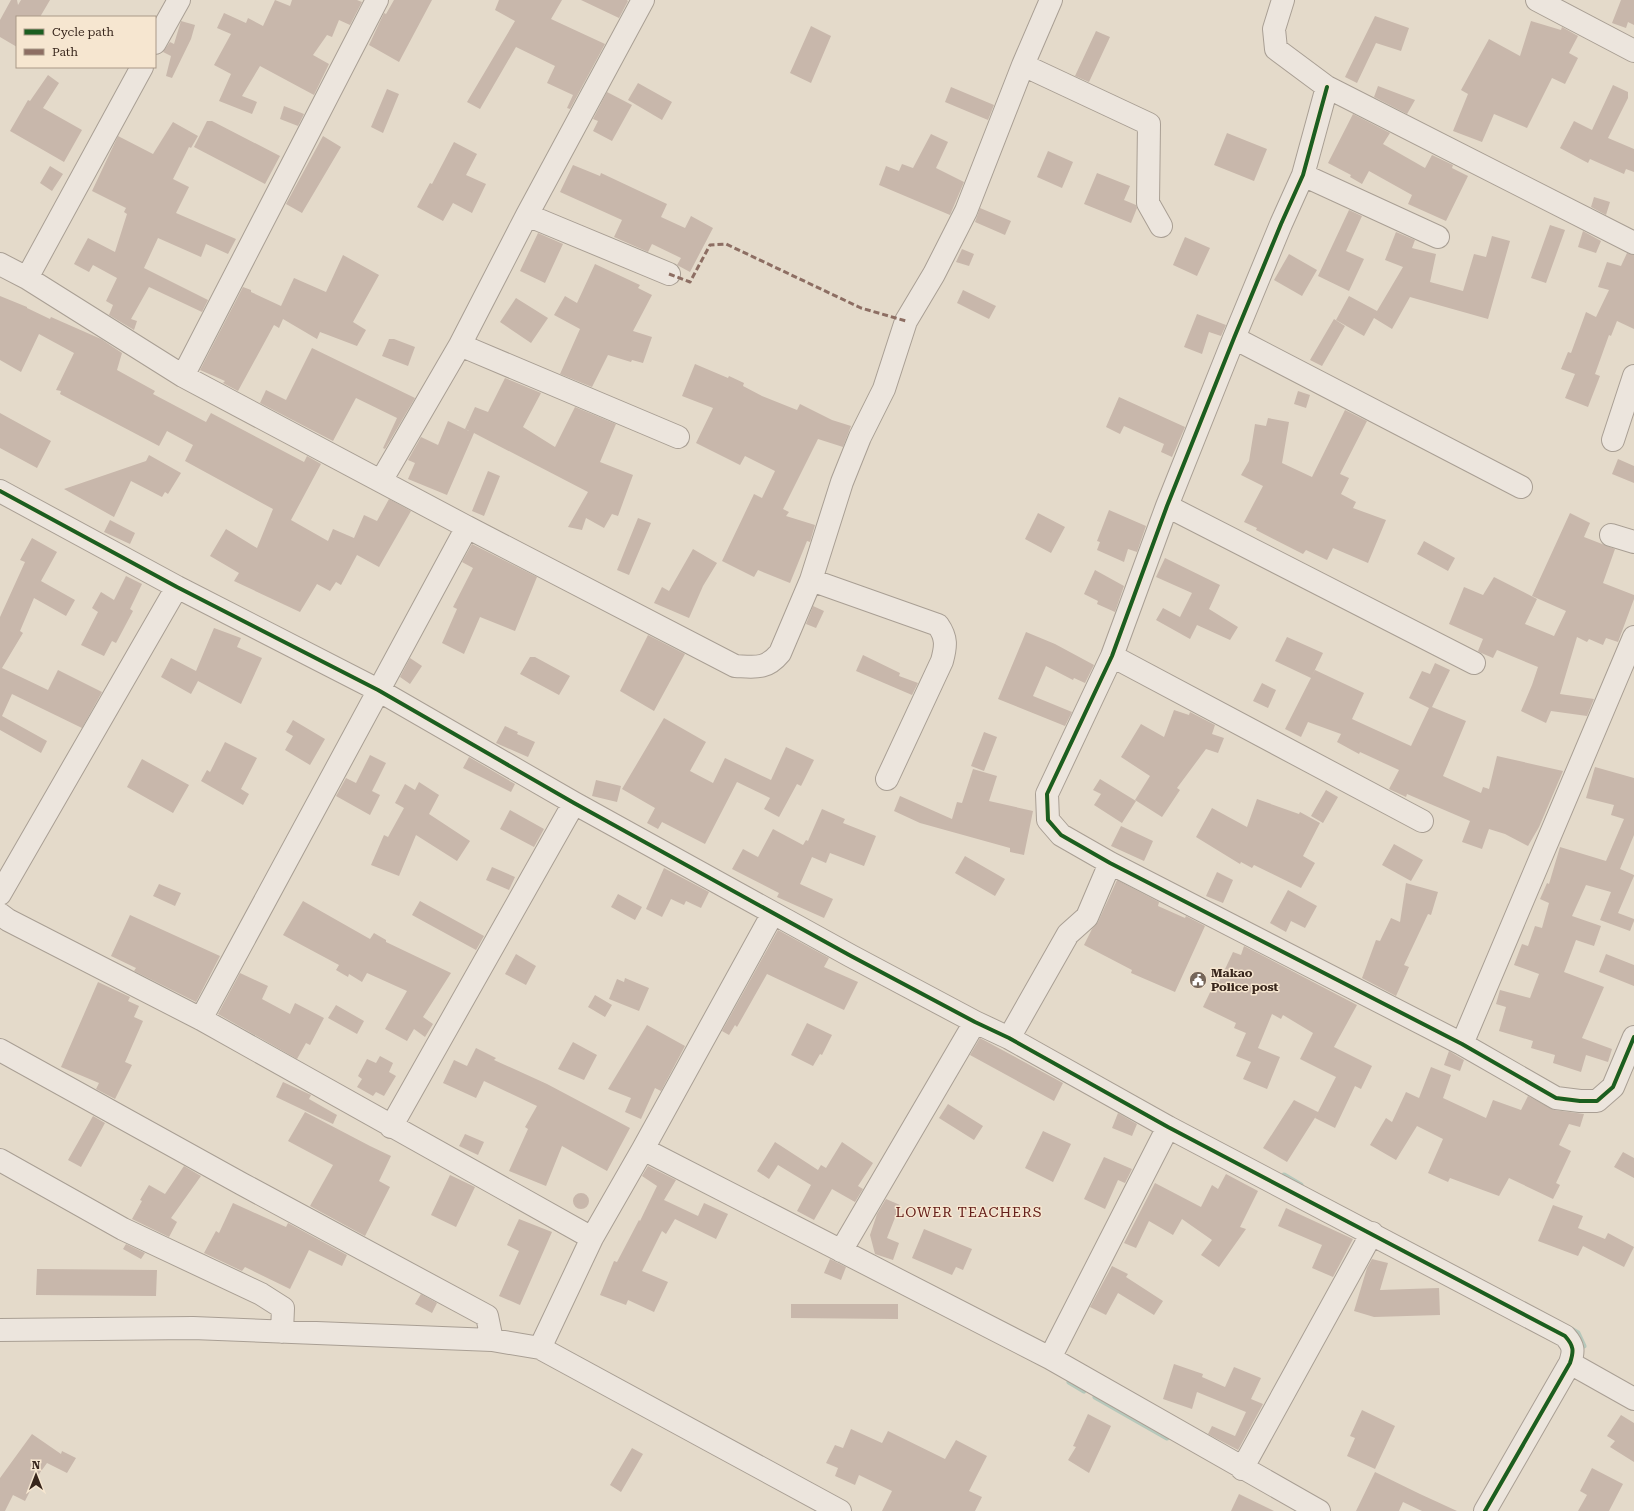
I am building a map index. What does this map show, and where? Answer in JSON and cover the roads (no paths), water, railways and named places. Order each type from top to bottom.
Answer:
[{"type":"street","points":[[183,376],[377,0]]},
{"type":"street","points":[[381,481],[460,345],[527,215],[643,0]]},
{"type":"street","points":[[0,264],[27,278],[183,376],[467,527],[735,666],[755,668],[771,663],[780,653],[811,580],[842,482],[860,438],[884,389],[906,321],[934,274],[966,210],[1051,0]]},
{"type":"street","points":[[1283,0],[1274,29],[1276,49],[1326,87],[1634,243]]},
{"type":"street","points":[[1537,0],[1634,50]]},
{"type":"street","points":[[156,41],[177,1]]},
{"type":"street","points":[[1024,65],[1149,124],[1148,203],[1161,226]]},
{"type":"street","points":[[27,278],[141,68]]},
{"type":"street","points":[[1326,87],[1303,175],[1234,338],[1167,506],[1112,656],[1047,794],[1048,820],[1061,835],[1110,863],[1462,1044],[1556,1098],[1580,1101],[1597,1101],[1613,1087],[1634,1037]]},
{"type":"street","points":[[1303,175],[1438,237]]},
{"type":"street","points":[[527,215],[669,274]]},
{"type":"street","points":[[1234,338],[1520,487]]},
{"type":"street","points":[[460,345],[678,437]]},
{"type":"street","points":[[1613,440],[1634,376]]},
{"type":"street","points":[[0,491],[177,587],[378,690],[574,803],[773,913],[975,1022],[1009,1038],[1168,1127],[1372,1233],[1565,1336],[1572,1344],[1573,1353],[1570,1363],[1485,1511]]},
{"type":"street","points":[[1167,506],[1474,662]]},
{"type":"street","points":[[201,1019],[467,527]]},
{"type":"street","points":[[1611,535],[1634,542]]},
{"type":"street","points":[[811,580],[938,625],[944,633],[946,645],[942,661],[887,779]]},
{"type":"street","points":[[0,894],[177,587]]},
{"type":"street","points":[[1462,1044],[1634,637]]},
{"type":"street","points":[[1112,656],[1422,821]]},
{"type":"street","points":[[391,1127],[574,803]]},
{"type":"street","points":[[1009,1038],[1068,934],[1087,917],[1110,863]]},
{"type":"street","points":[[540,1348],[592,1238],[643,1149],[773,913]]},
{"type":"street","points":[[3,923],[201,1019],[391,1127],[592,1238]]},
{"type":"street","points":[[841,1251],[975,1022]]},
{"type":"street","points":[[0,1050],[242,1184],[487,1316],[492,1340]]},
{"type":"street","points":[[1050,1358],[1168,1127]]},
{"type":"street","points":[[643,1149],[1050,1358],[1242,1469],[1319,1511]]},
{"type":"street","points":[[0,1160],[123,1229],[262,1294],[283,1308],[282,1332]]},
{"type":"street","points":[[1242,1469],[1372,1233]]},
{"type":"street","points":[[0,1330],[193,1328],[492,1340],[540,1348],[840,1511]]},
{"type":"street","points":[[1570,1363],[1634,1399]]},
{"type":"waterway","points":[[1284,1175],[1301,1185]]},
{"type":"waterway","points":[[1571,1329],[1578,1333],[1584,1346]]},
{"type":"waterway","points":[[1069,1382],[1084,1391]]},
{"type":"waterway","points":[[1095,1397],[1167,1438]]},
{"type":"place","name":"Makao Police post","points":[[1198,980]]},
{"type":"district","name":"LOWER TEACHERS","points":[[969,1212]]}]
